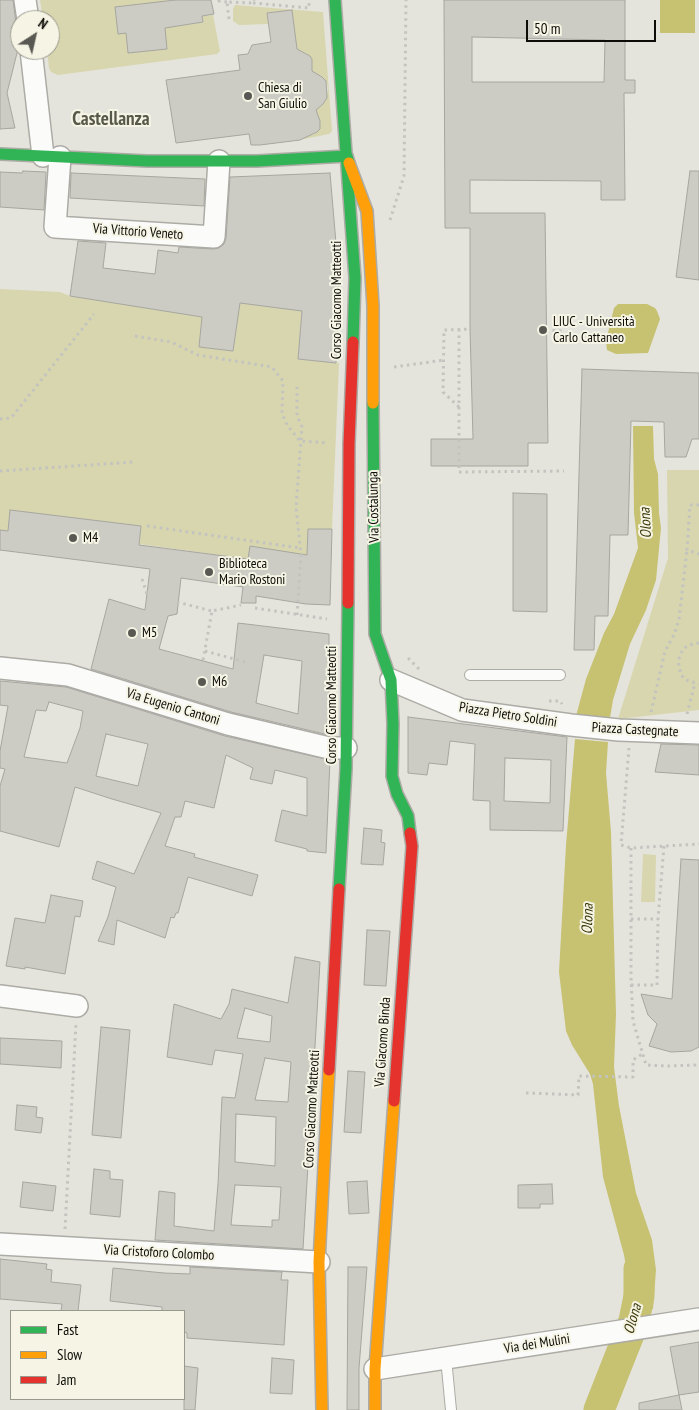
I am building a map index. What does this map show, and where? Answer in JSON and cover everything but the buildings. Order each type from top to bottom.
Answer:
[{"type":"street","name":"Corso Giacomo Matteotti","points":[[322,1410],[319,1262],[340,905],[346,748],[348,444],[355,278],[335,0]]},
{"type":"street","points":[[33,60],[52,157]]},
{"type":"street","points":[[0,154],[219,161],[347,156]]},
{"type":"street","name":"Via Costalunga","points":[[347,156],[367,211],[372,287],[375,634],[391,680]]},
{"type":"street","name":"Via Vittorio Veneto","points":[[52,157],[56,227],[214,237],[219,161]]},
{"type":"street","name":"Via Costalunga","points":[[355,278],[372,332]]},
{"type":"street","name":"Via Eugenio Cantoni","points":[[0,668],[68,675],[228,724],[328,748],[346,748]]},
{"type":"street","name":"Piazza Pietro Soldini","points":[[391,680],[462,710],[570,725]]},
{"type":"street","name":"Via Giacomo Binda","points":[[375,1410],[374,1369],[412,846],[408,816],[397,794],[392,776],[393,724],[391,680]]},
{"type":"street","name":"Piazza Castegnate","points":[[570,725],[626,730],[692,727]]},
{"type":"street","points":[[0,996],[77,1006]]},
{"type":"street","name":"Via Cristoforo Colombo","points":[[0,1244],[319,1262]]},
{"type":"street","name":"Via dei Mulini","points":[[374,1369],[699,1319]]},
{"type":"lane","points":[[470,675],[560,675]]},
{"type":"lane","points":[[446,1358],[451,1410]]},
{"type":"path","points":[[219,0],[227,2],[254,1],[309,8],[309,0]]},
{"type":"path","points":[[393,214],[404,176],[406,0]]},
{"type":"path","points":[[227,2],[229,19]]},
{"type":"path","points":[[0,419],[11,418],[94,314]]},
{"type":"path","points":[[458,329],[459,472],[564,471]]},
{"type":"path","points":[[459,407],[443,392],[444,330],[470,329]]},
{"type":"path","points":[[546,330],[562,331]]},
{"type":"path","points":[[135,336],[171,342],[198,355],[272,367],[283,381],[282,413],[287,425],[300,440],[348,444]]},
{"type":"path","points":[[388,367],[444,360]]},
{"type":"path","points":[[297,387],[297,416],[302,427],[296,507],[301,555],[297,615]]},
{"type":"path","points":[[0,471],[134,462]]},
{"type":"path","points":[[651,713],[665,652],[674,635],[679,618],[690,505],[699,506]]},
{"type":"path","points":[[147,526],[300,548]]},
{"type":"path","points":[[687,550],[699,554]]},
{"type":"path","points":[[142,579],[147,594]]},
{"type":"path","points":[[177,602],[212,611],[241,605]]},
{"type":"path","points":[[256,608],[297,615],[347,620]]},
{"type":"path","points":[[203,660],[212,611]]},
{"type":"path","points":[[692,727],[688,707],[697,684],[686,680],[681,675],[678,661],[683,649],[689,645],[699,643]]},
{"type":"path","points":[[204,651],[245,662]]},
{"type":"path","points":[[406,656],[423,673]]},
{"type":"path","points":[[541,701],[560,701]]},
{"type":"path","points":[[626,730],[629,747],[622,845],[631,848],[699,844]]},
{"type":"path","points":[[631,985],[657,984],[658,920],[664,846]]},
{"type":"path","points":[[631,848],[631,985],[633,1021],[642,1054],[646,1065],[668,1066],[699,1062]]},
{"type":"path","points":[[631,920],[658,920]]},
{"type":"path","points":[[64,1248],[77,1006]]},
{"type":"path","points":[[526,1093],[578,1095],[579,1076],[633,1077],[633,1060],[642,1054]]},
{"type":"shaded area","points":[[40,0],[175,0],[179,26],[203,22],[202,16],[213,15],[220,51],[217,54],[58,75],[51,72],[48,60],[60,60],[60,10],[42,10]]},
{"type":"shaded area","points":[[235,5],[323,12],[332,131],[329,134],[304,139],[304,137],[314,134],[320,129],[320,121],[313,110],[323,104],[328,90],[327,83],[322,77],[310,72],[312,59],[310,56],[302,51],[297,51],[292,10],[267,13],[268,24],[239,25],[233,21]]},
{"type":"shaded area","points":[[0,289],[60,292],[70,296],[203,317],[199,347],[233,351],[240,303],[302,311],[298,359],[339,363],[332,529],[308,529],[307,556],[251,546],[248,559],[139,544],[141,526],[10,510],[8,531],[0,530]]},
{"type":"shaded area","points":[[667,470],[699,470],[699,710],[618,719],[668,558]]},
{"type":"shaded area","points":[[643,854],[656,855],[655,902],[641,902]]},
{"type":"water","points":[[660,0],[695,0],[695,33],[660,33]]},
{"type":"water","points":[[618,304],[647,304],[657,311],[660,319],[648,353],[616,354],[607,350],[606,341],[614,308]]},
{"type":"water","points":[[633,426],[653,426],[654,459],[658,474],[661,528],[656,580],[646,610],[630,644],[613,700],[610,718],[576,716],[586,679],[604,633],[614,614],[638,548],[634,513]]},
{"type":"water","points":[[575,739],[608,742],[606,773],[611,832],[616,1014],[614,1067],[619,1106],[636,1193],[652,1240],[656,1270],[653,1309],[622,1314],[626,1267],[603,1177],[593,1084],[590,1074],[572,1045],[566,1031],[559,972],[566,845]]},
{"type":"water","points":[[645,1336],[614,1410],[585,1410],[611,1341]]},
{"type":"waterway","name":"Olona","points":[[599,1410],[634,1321],[639,1296],[639,1269]]},
{"type":"traffic: fast","points":[[335,0],[355,278],[353,342]]},
{"type":"traffic: fast","points":[[0,154],[147,161],[257,161],[347,156],[349,163]]},
{"type":"traffic: fast","points":[[373,403],[375,634],[391,680],[393,724],[392,776],[397,794],[408,816],[410,833]]},
{"type":"traffic: fast","points":[[339,889],[346,769],[348,603]]},
{"type":"traffic: slow","points":[[349,163],[367,211],[373,306],[373,403]]},
{"type":"traffic: slow","points":[[322,1410],[319,1262],[329,1070]]},
{"type":"traffic: slow","points":[[375,1410],[375,1369],[394,1101]]},
{"type":"traffic: jam","points":[[348,603],[349,444],[353,342]]},
{"type":"traffic: jam","points":[[394,1101],[412,846],[410,833]]},
{"type":"traffic: jam","points":[[329,1070],[339,889]]},
{"type":"place","name":"Chiesa di San Giulio","points":[[248,96]]},
{"type":"place","name":"LIUC - Università Carlo Cattaneo","points":[[543,330]]},
{"type":"place","name":"M4","points":[[73,538]]},
{"type":"place","name":"Biblioteca Mario Rostoni","points":[[209,572]]},
{"type":"place","name":"M5","points":[[132,633]]},
{"type":"place","name":"M6","points":[[202,682]]},
{"type":"district","name":"Castellanza","points":[[111,120]]}]
